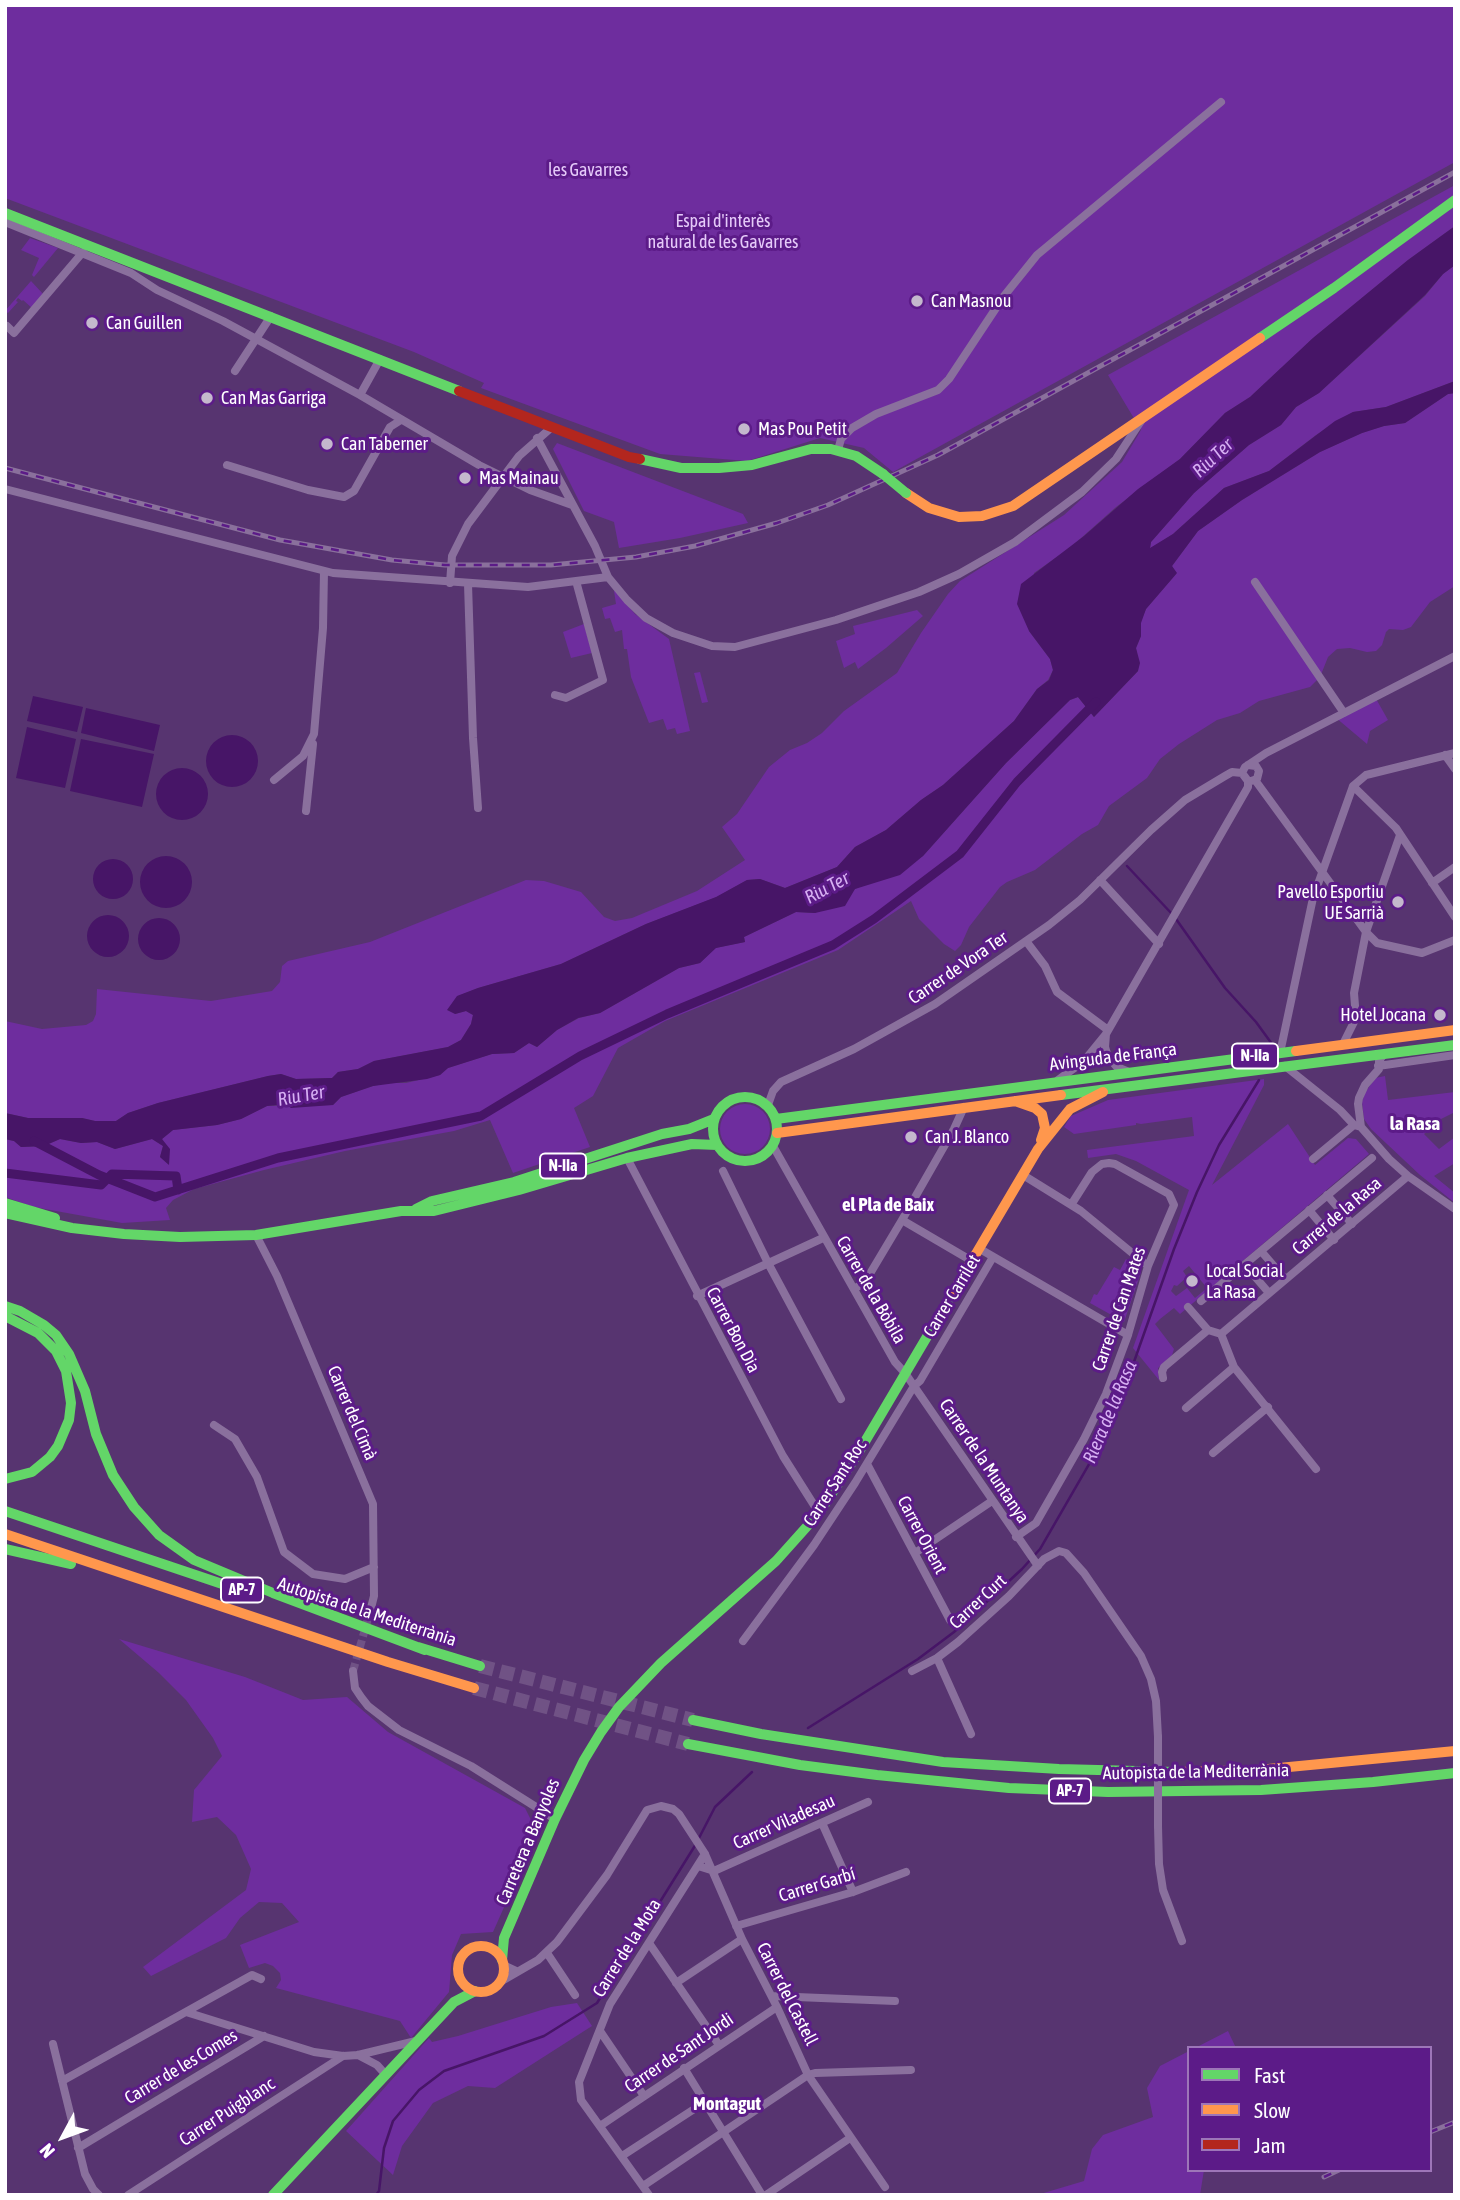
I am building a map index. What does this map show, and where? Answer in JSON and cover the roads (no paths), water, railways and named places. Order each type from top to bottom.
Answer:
[{"type":"main road","points":[[5,213],[629,457],[681,468],[733,467],[811,449],[838,450],[865,461],[929,508],[951,516],[975,517],[993,514],[1023,500],[1334,288],[1455,200]]},
{"type":"main road","name":"Avinguda de França","points":[[776,1119],[1455,1030]]},
{"type":"main road","name":"Avinguda de França","points":[[777,1133],[1384,1053],[1454,1048]]},
{"type":"main road","points":[[1038,1149],[1070,1109],[1108,1090]]},
{"type":"main road","name":"N-IIa","points":[[412,1210],[432,1201],[514,1182],[636,1142],[690,1129],[714,1119],[722,1106],[739,1097],[752,1097],[768,1105]]},
{"type":"main road","points":[[1015,1101],[1035,1108],[1044,1118],[1045,1128],[1038,1149]]},
{"type":"main road","points":[[768,1105],[776,1119],[777,1133],[773,1146]]},
{"type":"main road","points":[[714,1119],[713,1132],[717,1145]]},
{"type":"main road","name":"N-IIa","points":[[5,1213],[72,1228],[180,1237],[256,1235],[412,1210],[434,1211],[626,1158],[692,1144],[717,1145],[729,1157],[746,1161],[760,1157],[773,1146]]},
{"type":"main road","name":"Carretera a Banyoles","points":[[503,1962],[504,1938],[555,1819],[584,1760],[613,1715],[638,1686],[776,1561],[819,1513],[845,1474],[1038,1149]]},
{"type":"main road","name":"N-IIa","points":[[5,1203],[86,1228]]},
{"type":"main road","points":[[5,1306],[44,1325],[69,1354],[85,1391],[96,1434],[113,1475],[134,1507],[159,1535],[194,1560],[425,1650]]},
{"type":"main road","points":[[5,1316],[38,1333],[56,1351],[66,1371],[71,1403],[69,1420],[50,1457],[33,1472],[5,1479]]},
{"type":"main road","name":"Autopista de la Mediterrània","points":[[5,1511],[95,1543],[425,1650],[480,1665]]},
{"type":"main road","name":"AP-7","points":[[5,1534],[141,1581],[474,1688]]},
{"type":"main road","points":[[5,1549],[141,1581]]},
{"type":"main road","name":"Autopista de la Mediterrània","points":[[693,1720],[875,1753],[943,1762],[1059,1769],[1166,1772],[1258,1770],[1455,1751]]},
{"type":"main road","name":"Autopista de la Mediterrània","points":[[688,1744],[800,1765],[877,1775],[1009,1788],[1108,1792],[1261,1790],[1373,1783],[1455,1773]]},
{"type":"main road","points":[[454,2002],[458,1992],[458,1965],[463,1955],[472,1948],[484,1947],[504,1938]]},
{"type":"main road","points":[[273,2195],[454,2002],[475,1991],[491,1990],[500,1982],[503,1962],[496,1952],[484,1947]]},
{"type":"main road","points":[[459,1977],[467,1987],[475,1991]]},
{"type":"street","points":[[838,450],[841,439],[852,428],[876,414],[938,390],[950,379],[1004,296],[1037,255],[1221,102]]},
{"type":"street","points":[[5,222],[131,273],[158,290],[257,339],[360,395],[503,477],[572,505]]},
{"type":"street","points":[[7,326],[14,332],[83,252]]},
{"type":"street","points":[[235,371],[271,316]]},
{"type":"street","points":[[360,395],[380,359]]},
{"type":"street","points":[[227,465],[308,490],[344,497],[354,491],[390,427],[401,420]]},
{"type":"street","points":[[537,438],[608,577],[630,603],[651,622],[683,638],[712,646],[738,646],[836,620],[919,592],[959,574],[1015,542],[1101,475],[1142,420]]},
{"type":"street","points":[[450,583],[452,556],[456,545],[484,501],[537,438],[552,427]]},
{"type":"street","points":[[5,489],[324,571],[450,583],[528,587],[608,577]]},
{"type":"street","points":[[306,811],[323,628],[324,571]]},
{"type":"street","points":[[555,695],[566,698],[603,680],[576,581]]},
{"type":"street","points":[[1255,582],[1344,713]]},
{"type":"street","points":[[468,584],[478,808]]},
{"type":"street","points":[[1455,656],[1266,753],[1248,765],[1242,773],[1377,943],[1422,953],[1455,940]]},
{"type":"street","points":[[274,780],[303,756],[314,734]]},
{"type":"street","points":[[1280,1053],[1313,898],[1353,786],[1366,775],[1455,753]]},
{"type":"street","points":[[1445,755],[1455,769]]},
{"type":"street","points":[[1056,1082],[1084,1061],[1107,1032],[1259,771],[1256,766],[1248,765]]},
{"type":"street","name":"Carrer de Vora Ter","points":[[768,1105],[773,1091],[781,1082],[854,1049],[935,1004],[1027,941],[1080,900],[1151,830],[1206,786],[1233,772],[1242,773]]},
{"type":"street","points":[[1353,786],[1400,835],[1455,917]]},
{"type":"street","points":[[1343,1044],[1356,1018],[1354,993],[1366,932],[1400,835]]},
{"type":"street","points":[[1432,883],[1455,867]]},
{"type":"street","points":[[1100,880],[1159,944]]},
{"type":"street","points":[[1027,941],[1045,966],[1057,992],[1107,1032]]},
{"type":"street","points":[[1107,1032],[1105,1047],[1108,1057],[1117,1067],[1131,1072]]},
{"type":"street","name":"Avinguda de França","points":[[1378,1066],[1454,1048]]},
{"type":"street","points":[[1357,1126],[1357,1104],[1384,1053]]},
{"type":"street","points":[[1285,1066],[1340,1110],[1408,1176],[1455,1209]]},
{"type":"street","points":[[854,1289],[865,1282],[954,1129],[964,1107]]},
{"type":"street","points":[[1313,1159],[1357,1126]]},
{"type":"street","name":"Carrer de la Bòbila","points":[[773,1146],[895,1362],[905,1373]]},
{"type":"street","name":"Carrer Bon Dia","points":[[626,1158],[783,1455],[819,1513]]},
{"type":"street","points":[[1201,1301],[1372,1158]]},
{"type":"street","name":"Carrer de Can Mates","points":[[1016,1537],[1036,1523],[1084,1439],[1106,1394],[1128,1335],[1148,1266],[1174,1205],[1170,1194],[1109,1163],[1102,1164],[1092,1172],[1071,1205]]},
{"type":"street","points":[[723,1171],[768,1263],[841,1399]]},
{"type":"street","points":[[1023,1175],[1071,1205],[1148,1266]]},
{"type":"street","name":"Carrer de la Rasa","points":[[1221,1334],[1408,1176]]},
{"type":"street","points":[[1327,1195],[1352,1224]]},
{"type":"street","points":[[1309,1210],[1334,1240]]},
{"type":"street","points":[[902,1220],[972,1261]]},
{"type":"street","name":"Carrer del Cimà","points":[[256,1235],[373,1504],[374,1596],[370,1612]]},
{"type":"street","points":[[697,1296],[823,1238]]},
{"type":"street","points":[[980,1249],[1128,1335]]},
{"type":"street","points":[[1261,1251],[1285,1279]]},
{"type":"street","name":"Carrer Carrilet","points":[[914,1386],[920,1381],[993,1257]]},
{"type":"street","points":[[1245,1265],[1269,1293]]},
{"type":"street","points":[[1188,1307],[1208,1330],[1221,1334],[1234,1367],[1316,1469]]},
{"type":"street","points":[[1163,1378],[1164,1367],[1208,1330]]},
{"type":"street","points":[[1186,1408],[1234,1367]]},
{"type":"street","name":"Carrer de la Muntanya","points":[[905,1373],[1038,1566]]},
{"type":"street","name":"Carrer Sant Roc","points":[[743,1641],[814,1545],[914,1386]]},
{"type":"street","points":[[1213,1453],[1268,1407]]},
{"type":"street","points":[[214,1425],[235,1439],[257,1477],[284,1552],[313,1574],[345,1579],[374,1567]]},
{"type":"street","name":"Carrer Orient","points":[[867,1464],[950,1620]]},
{"type":"street","points":[[915,1553],[992,1502]]},
{"type":"street","points":[[1038,1566],[1059,1551],[1066,1553],[1091,1581],[1142,1657],[1151,1679],[1156,1701],[1158,1737],[1159,1864],[1163,1890],[1182,1941]]},
{"type":"street","name":"Carrer Curt","points":[[912,1671],[937,1658],[1009,1596],[1038,1566]]},
{"type":"street","points":[[937,1658],[971,1734]]},
{"type":"street","points":[[353,1671],[355,1688],[368,1706],[399,1730],[471,1766],[555,1819]]},
{"type":"street","name":"Carrer Viladesau","points":[[714,1871],[868,1802]]},
{"type":"street","name":"Carrer del Castell","points":[[547,1953],[567,1931],[607,1875],[644,1814],[655,1807],[673,1809],[680,1814],[714,1871],[736,1926],[808,2075],[885,2187]]},
{"type":"street","points":[[822,1823],[853,1892]]},
{"type":"street","name":"Carrer de la Mota","points":[[600,2126],[581,2100],[579,2082],[610,2004],[698,1866],[703,1850]]},
{"type":"street","points":[[698,1866],[714,1871]]},
{"type":"street","name":"Carrer Garbí","points":[[736,1926],[853,1892],[906,1872]]},
{"type":"street","points":[[676,1983],[742,1939]]},
{"type":"street","points":[[649,1943],[719,2045]]},
{"type":"street","points":[[500,1982],[547,1953],[575,1995]]},
{"type":"street","points":[[503,1962],[516,1971]]},
{"type":"street","points":[[62,2081],[252,1975],[261,1979]]},
{"type":"street","points":[[772,1996],[895,2001]]},
{"type":"street","name":"Carrer de Sant Jordi","points":[[600,2126],[777,2007]]},
{"type":"street","points":[[186,2012],[314,2052],[343,2056],[418,2041]]},
{"type":"street","points":[[600,2031],[643,2096]]},
{"type":"street","name":"Carrer de les Comes","points":[[78,2148],[264,2036]]},
{"type":"street","points":[[53,2044],[78,2148],[89,2183],[100,2195]]},
{"type":"street","points":[[358,2055],[377,2065],[386,2075]]},
{"type":"street","name":"Carrer Puigblanc","points":[[128,2195],[343,2056]]},
{"type":"street","points":[[684,2068],[764,2195],[850,2138]]},
{"type":"street","points":[[643,2186],[808,2075],[911,2070]]},
{"type":"street","points":[[622,2156],[705,2102]]},
{"type":"street","points":[[600,2126],[649,2195]]},
{"type":"water","name":"Riu Ter","points":[[1455,226],[1455,265],[1319,393],[1296,407],[1281,425],[1249,445],[1194,493],[1151,542],[1150,548],[1173,534],[1224,488],[1269,471],[1335,421],[1353,412],[1386,407],[1455,381],[1455,393],[1448,394],[1405,423],[1362,433],[1320,452],[1242,500],[1198,531],[1172,566],[1177,573],[1146,609],[1136,648],[1140,663],[1138,671],[1094,717],[1078,697],[1070,700],[1006,763],[923,856],[900,875],[855,889],[845,906],[815,913],[796,912],[744,937],[745,942],[716,948],[700,963],[679,968],[600,1013],[578,1018],[557,1030],[537,1047],[529,1043],[514,1053],[492,1054],[448,1068],[440,1075],[427,1079],[373,1086],[341,1097],[333,1105],[291,1108],[285,1104],[267,1106],[241,1119],[173,1130],[162,1139],[170,1149],[169,1165],[160,1157],[163,1146],[152,1139],[115,1149],[97,1142],[81,1143],[60,1139],[44,1146],[21,1147],[14,1141],[5,1139],[5,1113],[28,1118],[116,1121],[128,1113],[158,1103],[268,1076],[281,1074],[296,1079],[332,1078],[338,1072],[358,1069],[374,1061],[448,1047],[461,1040],[473,1015],[466,1011],[455,1014],[447,1010],[457,996],[561,964],[646,924],[716,897],[747,880],[760,879],[785,888],[837,867],[855,847],[886,830],[943,785],[1014,721],[1037,689],[1049,680],[1053,670],[1050,659],[1029,631],[1017,604],[1021,584],[1084,536],[1138,489],[1180,459],[1225,413],[1250,397],[1313,338],[1408,260]]},
{"type":"water","points":[[33,696],[83,707],[77,732],[27,721]]},
{"type":"water","points":[[86,708],[160,725],[154,751],[81,733]]},
{"type":"water","points":[[27,727],[76,739],[65,788],[16,778]]},
{"type":"water","points":[[232,735],[251,742],[258,761],[251,780],[232,787],[213,780],[206,761],[213,742]]},
{"type":"water","points":[[81,739],[154,754],[142,807],[70,791]]},
{"type":"water","points":[[182,768],[192,770],[200,776],[206,784],[206,804],[200,812],[192,818],[182,820],[172,818],[164,812],[158,804],[156,794],[158,784],[164,776],[172,770]]},
{"type":"water","points":[[166,856],[176,858],[184,864],[190,872],[190,892],[184,900],[176,906],[166,908],[156,906],[148,900],[142,892],[140,882],[142,872],[148,864],[156,858]]},
{"type":"water","points":[[113,859],[121,860],[127,865],[132,871],[132,887],[127,893],[121,898],[113,899],[105,898],[99,893],[94,887],[93,879],[94,871],[99,865],[105,860]]},
{"type":"water","points":[[108,915],[123,921],[129,936],[123,951],[108,957],[93,951],[87,936],[93,921]]},
{"type":"water","points":[[159,918],[174,924],[180,939],[174,954],[159,960],[144,954],[138,939],[144,924]]},
{"type":"waterway","points":[[34,1141],[99,1175],[155,1197],[278,1158],[481,1116],[580,1056],[667,1014],[833,945],[874,919],[960,854],[1017,782],[1096,702]]},
{"type":"waterway","name":"Riera de la Rasa","points":[[1127,866],[1172,914]]},
{"type":"waterway","name":"Riera de la Rasa","points":[[1176,919],[1225,988],[1272,1044]]},
{"type":"waterway","name":"Riera de la Rasa","points":[[808,1728],[918,1659],[954,1632],[1040,1549],[1096,1452],[1124,1390],[1197,1192],[1219,1145],[1259,1080]]},
{"type":"waterway","points":[[5,1173],[101,1185],[112,1174],[176,1176],[178,1190]]},
{"type":"waterway","points":[[699,1838],[715,1807],[752,1772]]},
{"type":"waterway","points":[[376,2195],[379,2191],[384,2148],[393,2121],[419,2090],[444,2071],[544,2036],[597,2003],[696,1844]]},
{"type":"tunnel","points":[[353,1671],[370,1612]]},
{"type":"tunnel","points":[[480,1666],[693,1720]]},
{"type":"tunnel","points":[[474,1688],[688,1744]]},
{"type":"railway","points":[[5,468],[280,540],[392,560],[445,565],[551,565],[636,557],[695,546],[777,523],[828,505],[938,455],[1455,172]]},
{"type":"railway","points":[[1432,2131],[1455,2122]]},
{"type":"railway","points":[[1324,2177],[1335,2172]]},
{"type":"place","name":"Can Masnou","points":[[917,301]]},
{"type":"place","name":"Can Guillen","points":[[92,323]]},
{"type":"place","name":"Can Mas Garriga","points":[[207,398]]},
{"type":"place","name":"Mas Pou Petit","points":[[744,429]]},
{"type":"place","name":"Can Taberner","points":[[327,444]]},
{"type":"place","name":"Mas Mainau","points":[[465,478]]},
{"type":"place","name":"Pavello Esportiu UE Sarrià","points":[[1398,902]]},
{"type":"place","name":"Hotel Jocana","points":[[1440,1015]]},
{"type":"place","name":"Can J. Blanco","points":[[911,1137]]},
{"type":"place","name":"Local Social La Rasa","points":[[1192,1281]]},
{"type":"district","name":"la Rasa","points":[[1415,1124]]},
{"type":"district","name":"el Pla de Baix","points":[[888,1205]]},
{"type":"district","name":"Montagut","points":[[727,2104]]},
{"type":"park label","name":"les Gavarres","points":[[588,170]]},
{"type":"park label","name":"Espai d'interès natural de les Gavarres","points":[[723,231]]}]
